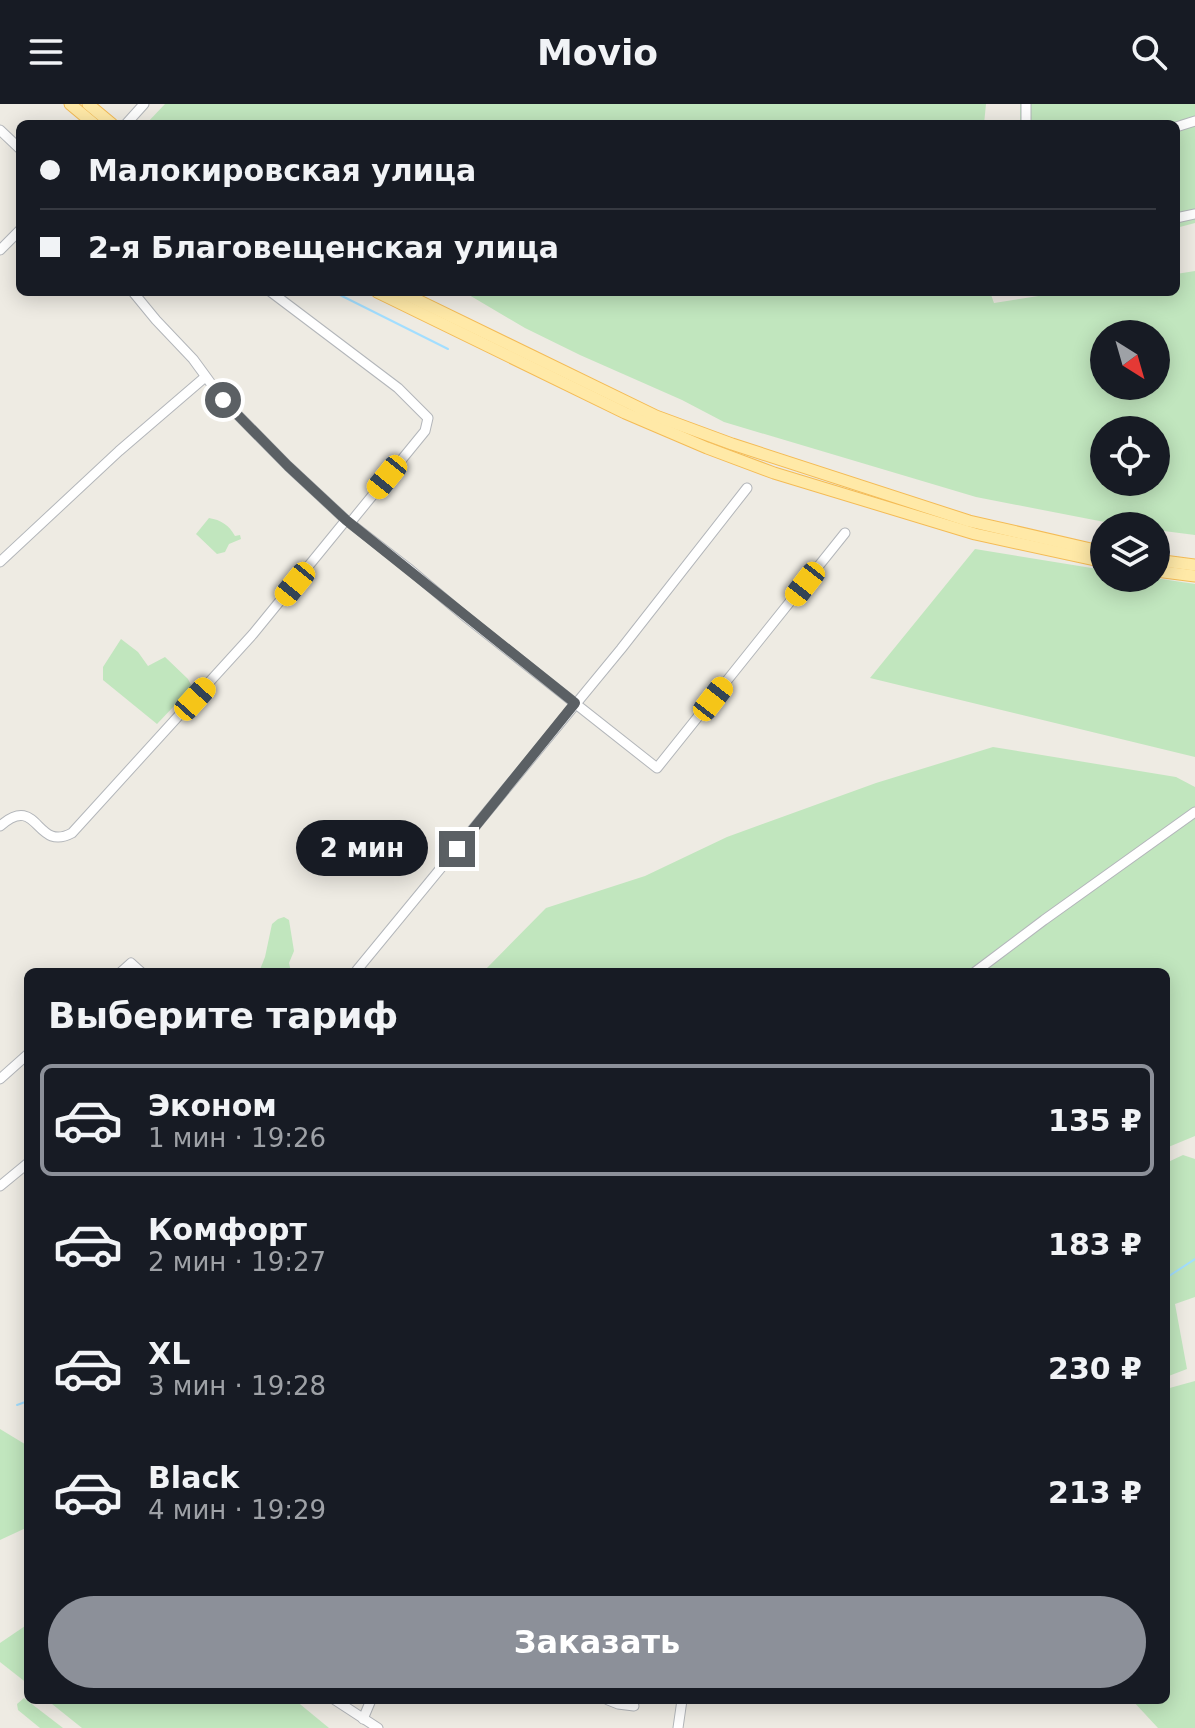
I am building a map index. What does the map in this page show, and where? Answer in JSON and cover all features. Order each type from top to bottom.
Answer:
[{"type":"main road","points":[[70,104],[89,120]]},
{"type":"main road","points":[[88,104],[107,120]]},
{"type":"main road","points":[[385,296],[625,413],[774,473],[975,534],[1090,559]]},
{"type":"main road","points":[[409,296],[669,421],[969,521],[1090,549]]},
{"type":"main road","points":[[1170,562],[1195,565]]},
{"type":"main road","points":[[1170,573],[1195,576]]},
{"type":"street","points":[[130,120],[144,104]]},
{"type":"street","points":[[0,130],[16,145]]},
{"type":"street","points":[[0,250],[16,234]]},
{"type":"street","points":[[136,296],[193,359],[223,400],[348,522],[657,768],[845,533]]},
{"type":"street","points":[[0,826],[14,815],[21,815],[33,820],[54,838],[72,833],[253,634],[425,431],[428,418],[398,388],[276,296]]},
{"type":"street","points":[[0,562],[119,451],[204,378]]},
{"type":"street","points":[[359,968],[621,649],[747,488]]},
{"type":"street","points":[[980,968],[1195,812]]},
{"type":"street","points":[[0,1079],[24,1058]]},
{"type":"street","points":[[0,1186],[24,1166]]},
{"type":"street","points":[[341,1704],[378,1728]]},
{"type":"street","points":[[363,1719],[369,1704]]},
{"type":"street","points":[[618,1704],[634,1706]]},
{"type":"street","points":[[678,1728],[681,1704]]},
{"type":"green space","points":[[165,104],[986,104],[984,120],[150,120]]},
{"type":"green space","points":[[1020,104],[1195,104],[1195,223],[1180,227],[1180,120],[1020,120]]},
{"type":"green space","points":[[1195,271],[1195,535],[1170,532],[1170,512],[1090,512],[1090,519],[976,497],[724,422],[525,328],[471,296],[991,296],[994,303],[1039,296],[1180,296],[1180,273]]},
{"type":"green space","points":[[209,518],[224,524],[241,539],[229,544],[225,552],[217,554],[196,534]]},
{"type":"green space","points":[[975,549],[1090,568],[1090,592],[1170,592],[1170,580],[1195,584],[1195,757],[870,678]]},
{"type":"green space","points":[[121,639],[138,652],[148,666],[165,657],[192,687],[157,724],[103,680],[103,667]]},
{"type":"green space","points":[[993,747],[1176,777],[1195,787],[1195,1136],[1170,1146],[1170,968],[487,968],[546,908],[645,876],[727,837],[876,783]]},
{"type":"green space","points":[[284,917],[289,920],[294,951],[290,968],[261,968],[272,924]]},
{"type":"green space","points":[[1183,1155],[1195,1159],[1195,1297],[1175,1304],[1187,1369],[1170,1375],[1170,1161]]},
{"type":"green space","points":[[1195,1381],[1195,1728],[1158,1728],[1136,1704],[1170,1704],[1170,1388]]},
{"type":"green space","points":[[0,1429],[24,1444],[24,1529],[0,1540]]},
{"type":"green space","points":[[24,1627],[24,1681],[0,1662],[0,1643]]},
{"type":"green space","points":[[24,1698],[24,1704],[32,1704],[63,1728],[40,1728],[18,1710],[17,1704]]},
{"type":"green space","points":[[52,1704],[300,1704],[329,1728],[82,1728]]},
{"type":"waterway","points":[[342,296],[448,349]]},
{"type":"waterway","points":[[1170,1275],[1195,1259]]},
{"type":"waterway","points":[[17,1405],[24,1402]]},
{"type":"route","points":[[223,400],[346,520],[575,703],[457,849]]}]
